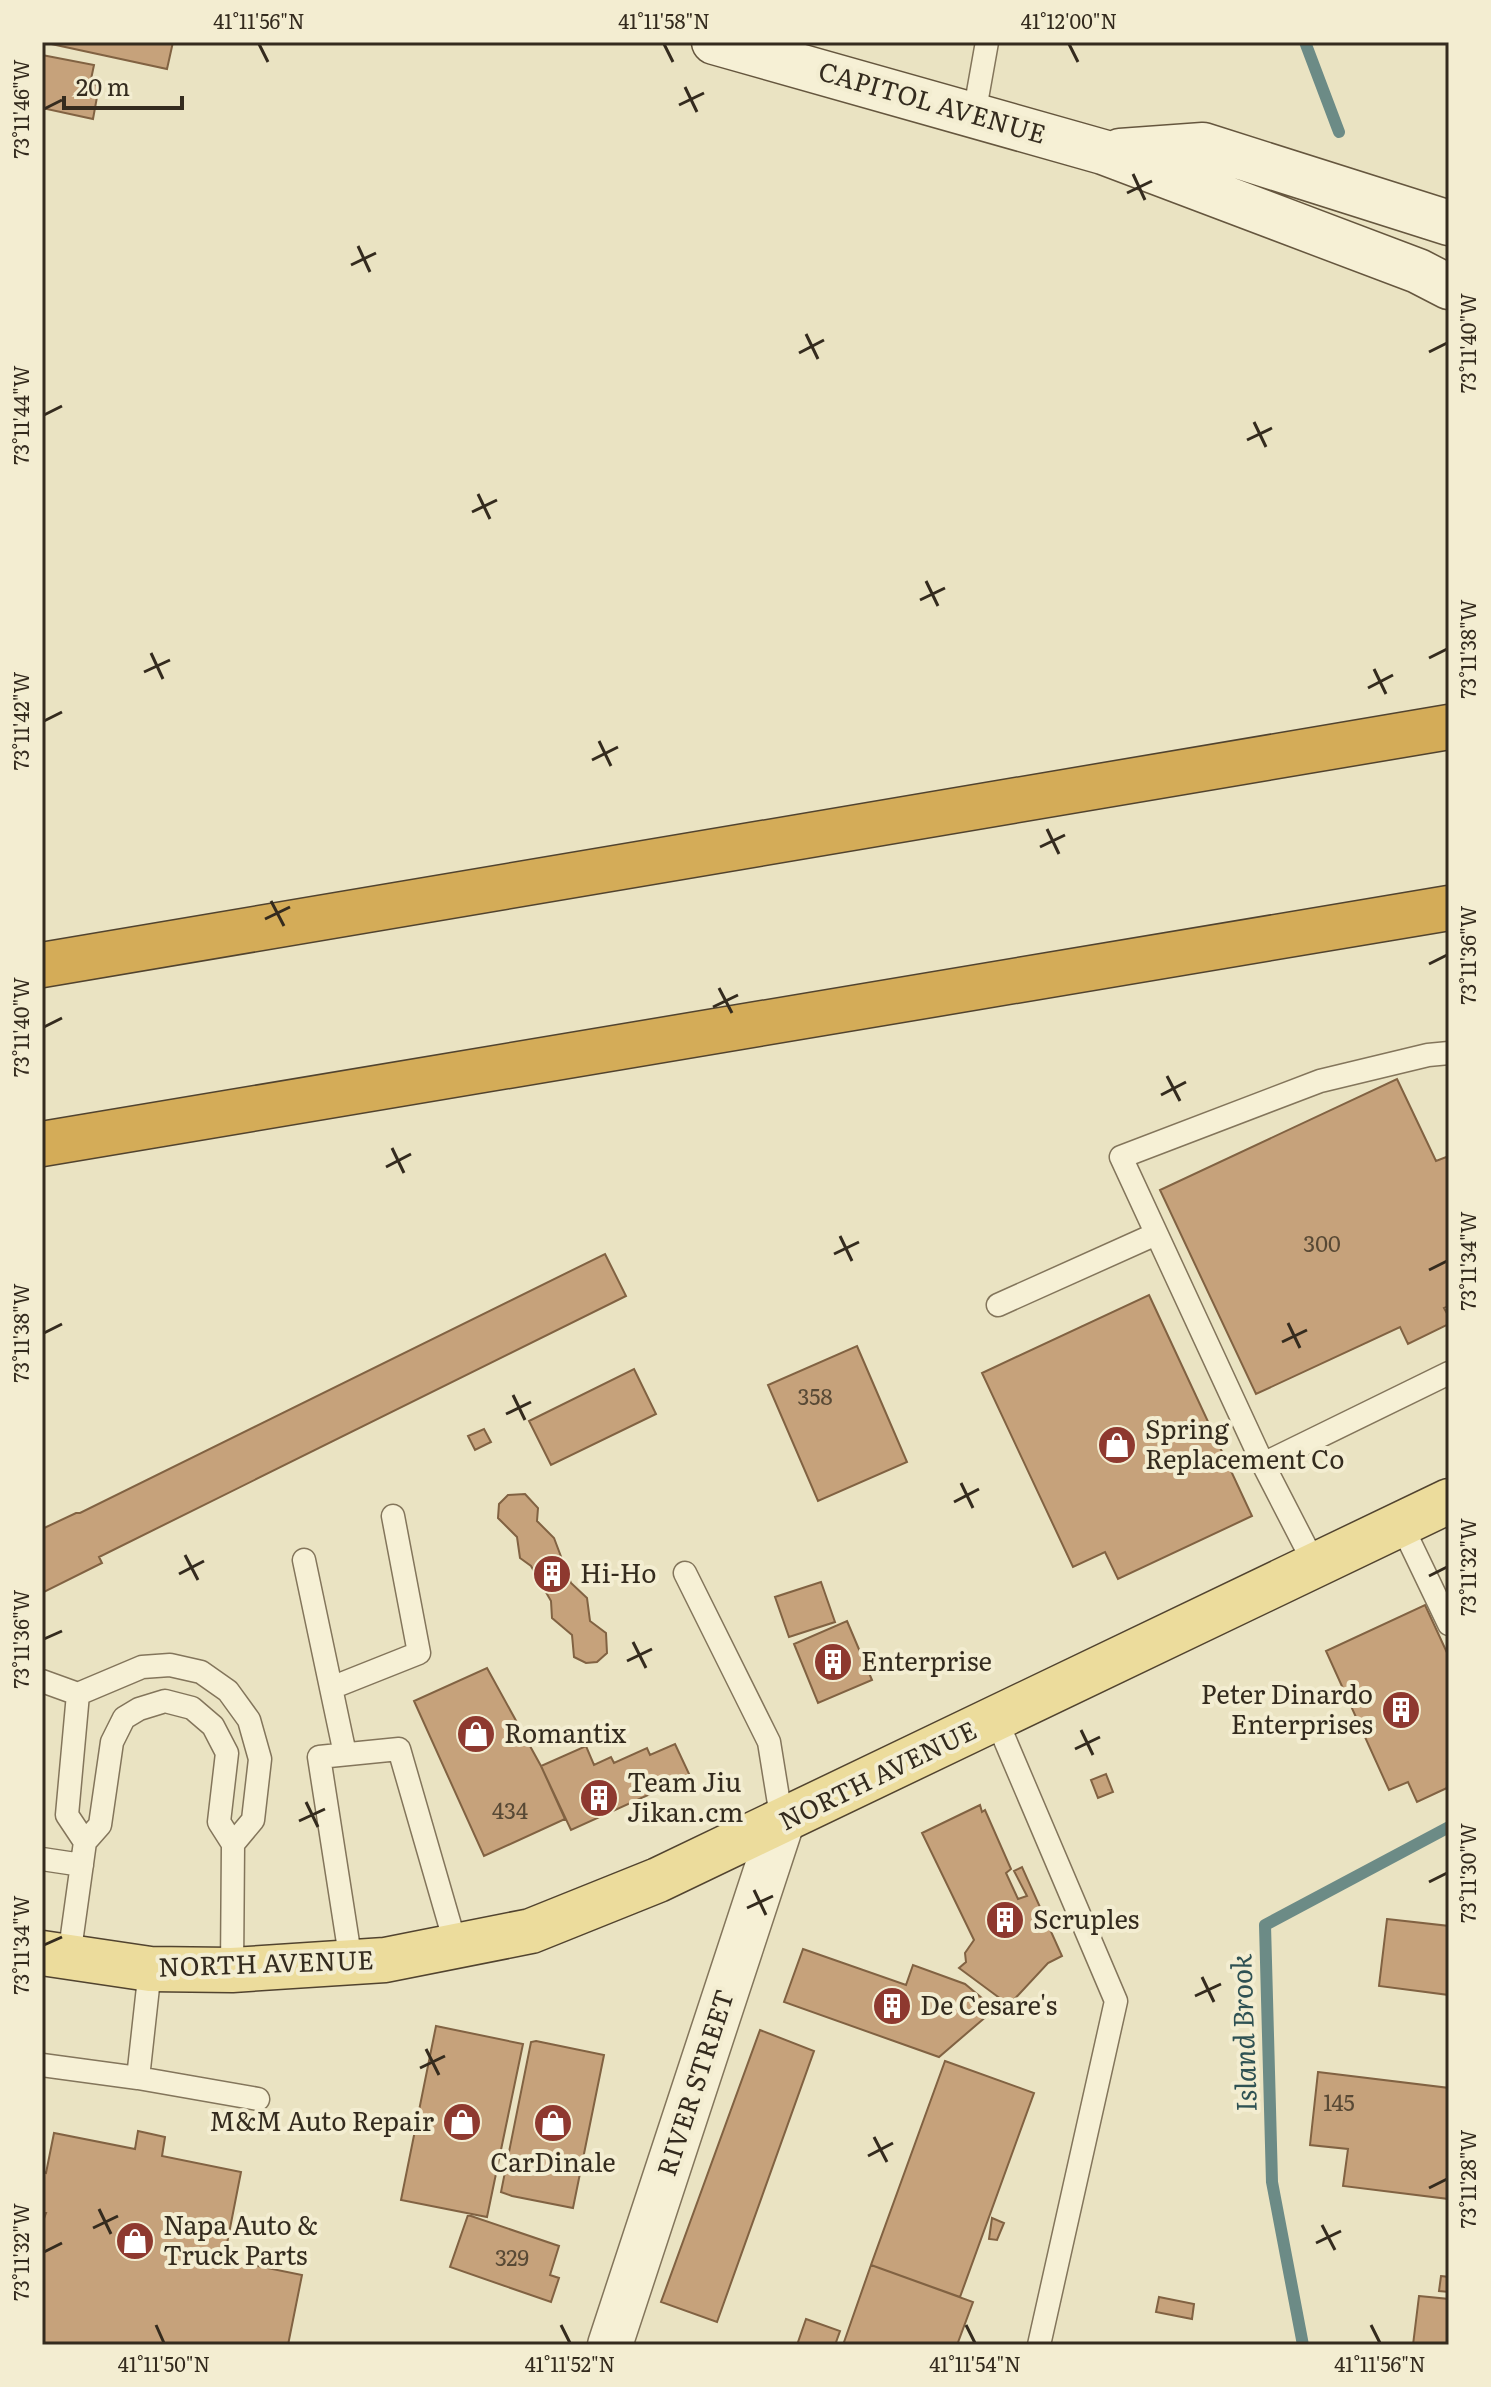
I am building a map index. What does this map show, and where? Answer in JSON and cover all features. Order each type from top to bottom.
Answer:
[{"type":"highway","points":[[42,965],[1449,727]]},
{"type":"highway","points":[[42,1144],[1449,908]]},
{"type":"main road","name":"CAPITOL AVENUE","points":[[714,42],[1103,152],[1418,271],[1449,287]]},
{"type":"main road","name":"CAPITOL AVENUE","points":[[1103,152],[1203,145],[1449,223]]},
{"type":"main road","name":"NORTH AVENUE","points":[[55,1955],[150,1969],[232,1970],[385,1960],[531,1931],[658,1880],[782,1822],[1449,1501]]},
{"type":"main road","name":"RIVER STREET","points":[[610,2345],[782,1822]]},
{"type":"lane","points":[[974,115],[987,42]]},
{"type":"lane","points":[[1315,1565],[1263,1464],[1121,1157],[1320,1081],[1428,1055],[1449,1053]]},
{"type":"lane","points":[[998,1305],[1156,1234]]},
{"type":"lane","points":[[1263,1464],[1449,1373]]},
{"type":"lane","points":[[331,1688],[419,1653],[393,1516]]},
{"type":"lane","points":[[1401,1524],[1449,1624]]},
{"type":"lane","points":[[304,1560],[345,1754]]},
{"type":"lane","points":[[685,1573],[769,1742],[782,1822]]},
{"type":"lane","points":[[42,1681],[78,1694],[142,1667],[170,1665],[201,1672],[228,1691],[249,1720],[260,1759],[253,1820],[233,1844]]},
{"type":"lane","points":[[78,1694],[67,1815],[85,1842]]},
{"type":"lane","points":[[55,1955],[82,1865],[85,1842],[100,1825],[112,1742],[124,1718],[139,1709],[165,1701],[192,1708],[213,1726],[227,1753],[219,1822],[233,1844],[232,1970]]},
{"type":"lane","points":[[996,1719],[1116,2001],[1039,2345]]},
{"type":"lane","points":[[351,1962],[319,1757],[399,1749],[456,1946]]},
{"type":"lane","points":[[42,1859],[82,1865]]},
{"type":"lane","points":[[138,2078],[150,1969]]},
{"type":"lane","points":[[42,2065],[258,2099]]},
{"type":"building","points":[[42,42],[173,42],[167,69]]},
{"type":"building","points":[[42,55],[94,65],[90,84],[99,86],[93,119],[42,108]]},
{"type":"building","points":[[1397,1079],[1436,1161],[1449,1156],[1449,1306],[1444,1308],[1449,1324],[1408,1344],[1400,1327],[1256,1394],[1160,1190]]},
{"type":"building","points":[[605,1254],[626,1296],[99,1557],[102,1563],[42,1593],[42,1529]]},
{"type":"building","name":"Spring Replacement Co","points":[[1149,1295],[1252,1516],[1118,1579],[1105,1552],[1073,1567],[982,1373]]},
{"type":"building","points":[[857,1346],[907,1462],[818,1501],[768,1385]]},
{"type":"building","points":[[634,1369],[656,1414],[551,1465],[529,1421]]},
{"type":"building","points":[[484,1429],[491,1442],[475,1450],[468,1436]]},
{"type":"building","name":"Hi-Ho","points":[[525,1494],[538,1508],[537,1521],[554,1538],[571,1583],[587,1598],[590,1621],[606,1633],[607,1653],[597,1662],[586,1663],[574,1657],[572,1635],[552,1618],[551,1601],[531,1566],[520,1558],[517,1537],[498,1518],[499,1504],[508,1495]]},
{"type":"building","points":[[821,1582],[835,1622],[789,1637],[775,1597]]},
{"type":"building","name":"Peter Dinardo Enterprises","points":[[1425,1605],[1449,1657],[1449,1787],[1417,1802],[1408,1782],[1389,1790],[1326,1651]]},
{"type":"building","name":"Enterprise","points":[[847,1621],[872,1680],[818,1703],[794,1644]]},
{"type":"building","name":"Romantix","points":[[487,1668],[541,1766],[565,1819],[484,1856],[414,1701]]},
{"type":"building","name":"Team Jiu Jikan.cm","points":[[675,1744],[690,1776],[571,1830],[541,1766],[586,1746],[594,1765],[611,1757],[614,1763],[647,1748],[650,1755]]},
{"type":"building","points":[[1106,1774],[1113,1792],[1098,1798],[1091,1780]]},
{"type":"building","name":"Scruples","points":[[980,1805],[1011,1869],[1006,1873],[1018,1899],[1027,1896],[1014,1871],[1022,1867],[1062,1956],[1048,1963],[1009,2005],[959,1968],[966,1962],[965,1953],[974,1940],[922,1833]]},
{"type":"building","points":[[1387,1919],[1449,1926],[1449,1995],[1379,1986]]},
{"type":"building","name":"De Cesare's","points":[[803,1949],[906,1985],[913,1965],[965,1984],[995,2009],[939,2057],[784,2002]]},
{"type":"building","name":"M&M Auto Repair","points":[[436,2026],[523,2044],[487,2217],[401,2200]]},
{"type":"building","points":[[760,2030],[814,2051],[717,2322],[661,2302]]},
{"type":"building","name":"CarDinale","points":[[531,2042],[604,2055],[573,2208],[501,2192]]},
{"type":"building","points":[[945,2061],[1034,2093],[960,2297],[871,2265]]},
{"type":"building","points":[[1318,2072],[1449,2088],[1449,2199],[1343,2186],[1348,2149],[1310,2145]]},
{"type":"building","name":"Napa Auto & Truck Parts","points":[[138,2131],[165,2137],[162,2156],[241,2172],[224,2259],[302,2275],[288,2345],[42,2345],[42,2224],[46,2213],[42,2213],[42,2172],[46,2173],[54,2133],[135,2149]]},
{"type":"building","points":[[468,2215],[559,2246],[550,2275],[559,2278],[551,2302],[450,2267]]},
{"type":"building","points":[[992,2218],[1004,2223],[997,2240],[989,2239]]},
{"type":"building","points":[[871,2265],[973,2302],[957,2345],[843,2345]]},
{"type":"building","points":[[1441,2276],[1449,2277],[1449,2292],[1439,2291]]},
{"type":"building","points":[[1419,2296],[1449,2299],[1449,2345],[1413,2345]]},
{"type":"building","points":[[1159,2297],[1194,2304],[1192,2319],[1156,2312]]},
{"type":"building","points":[[806,2319],[840,2331],[835,2345],[797,2345]]},
{"type":"waterway","name":"Island Brook","points":[[1305,42],[1339,132]]},
{"type":"waterway","name":"Island Brook","points":[[1303,2345],[1272,2182],[1265,1925],[1449,1827]]},
{"type":"place","name":"Spring Replacement Co","points":[[1117,1445]]},
{"type":"place","name":"Hi-Ho","points":[[552,1574]]},
{"type":"place","name":"Enterprise","points":[[833,1662]]},
{"type":"place","name":"Peter Dinardo Enterprises","points":[[1401,1710]]},
{"type":"place","name":"Romantix","points":[[476,1734]]},
{"type":"place","name":"Team Jiu Jikan.cm","points":[[599,1798]]},
{"type":"place","name":"Scruples","points":[[1005,1920]]},
{"type":"place","name":"De Cesare's","points":[[892,2006]]},
{"type":"place","name":"M&M Auto Repair","points":[[462,2122]]},
{"type":"place","name":"CarDinale","points":[[553,2123]]},
{"type":"place","name":"Napa Auto & Truck Parts","points":[[135,2241]]}]
